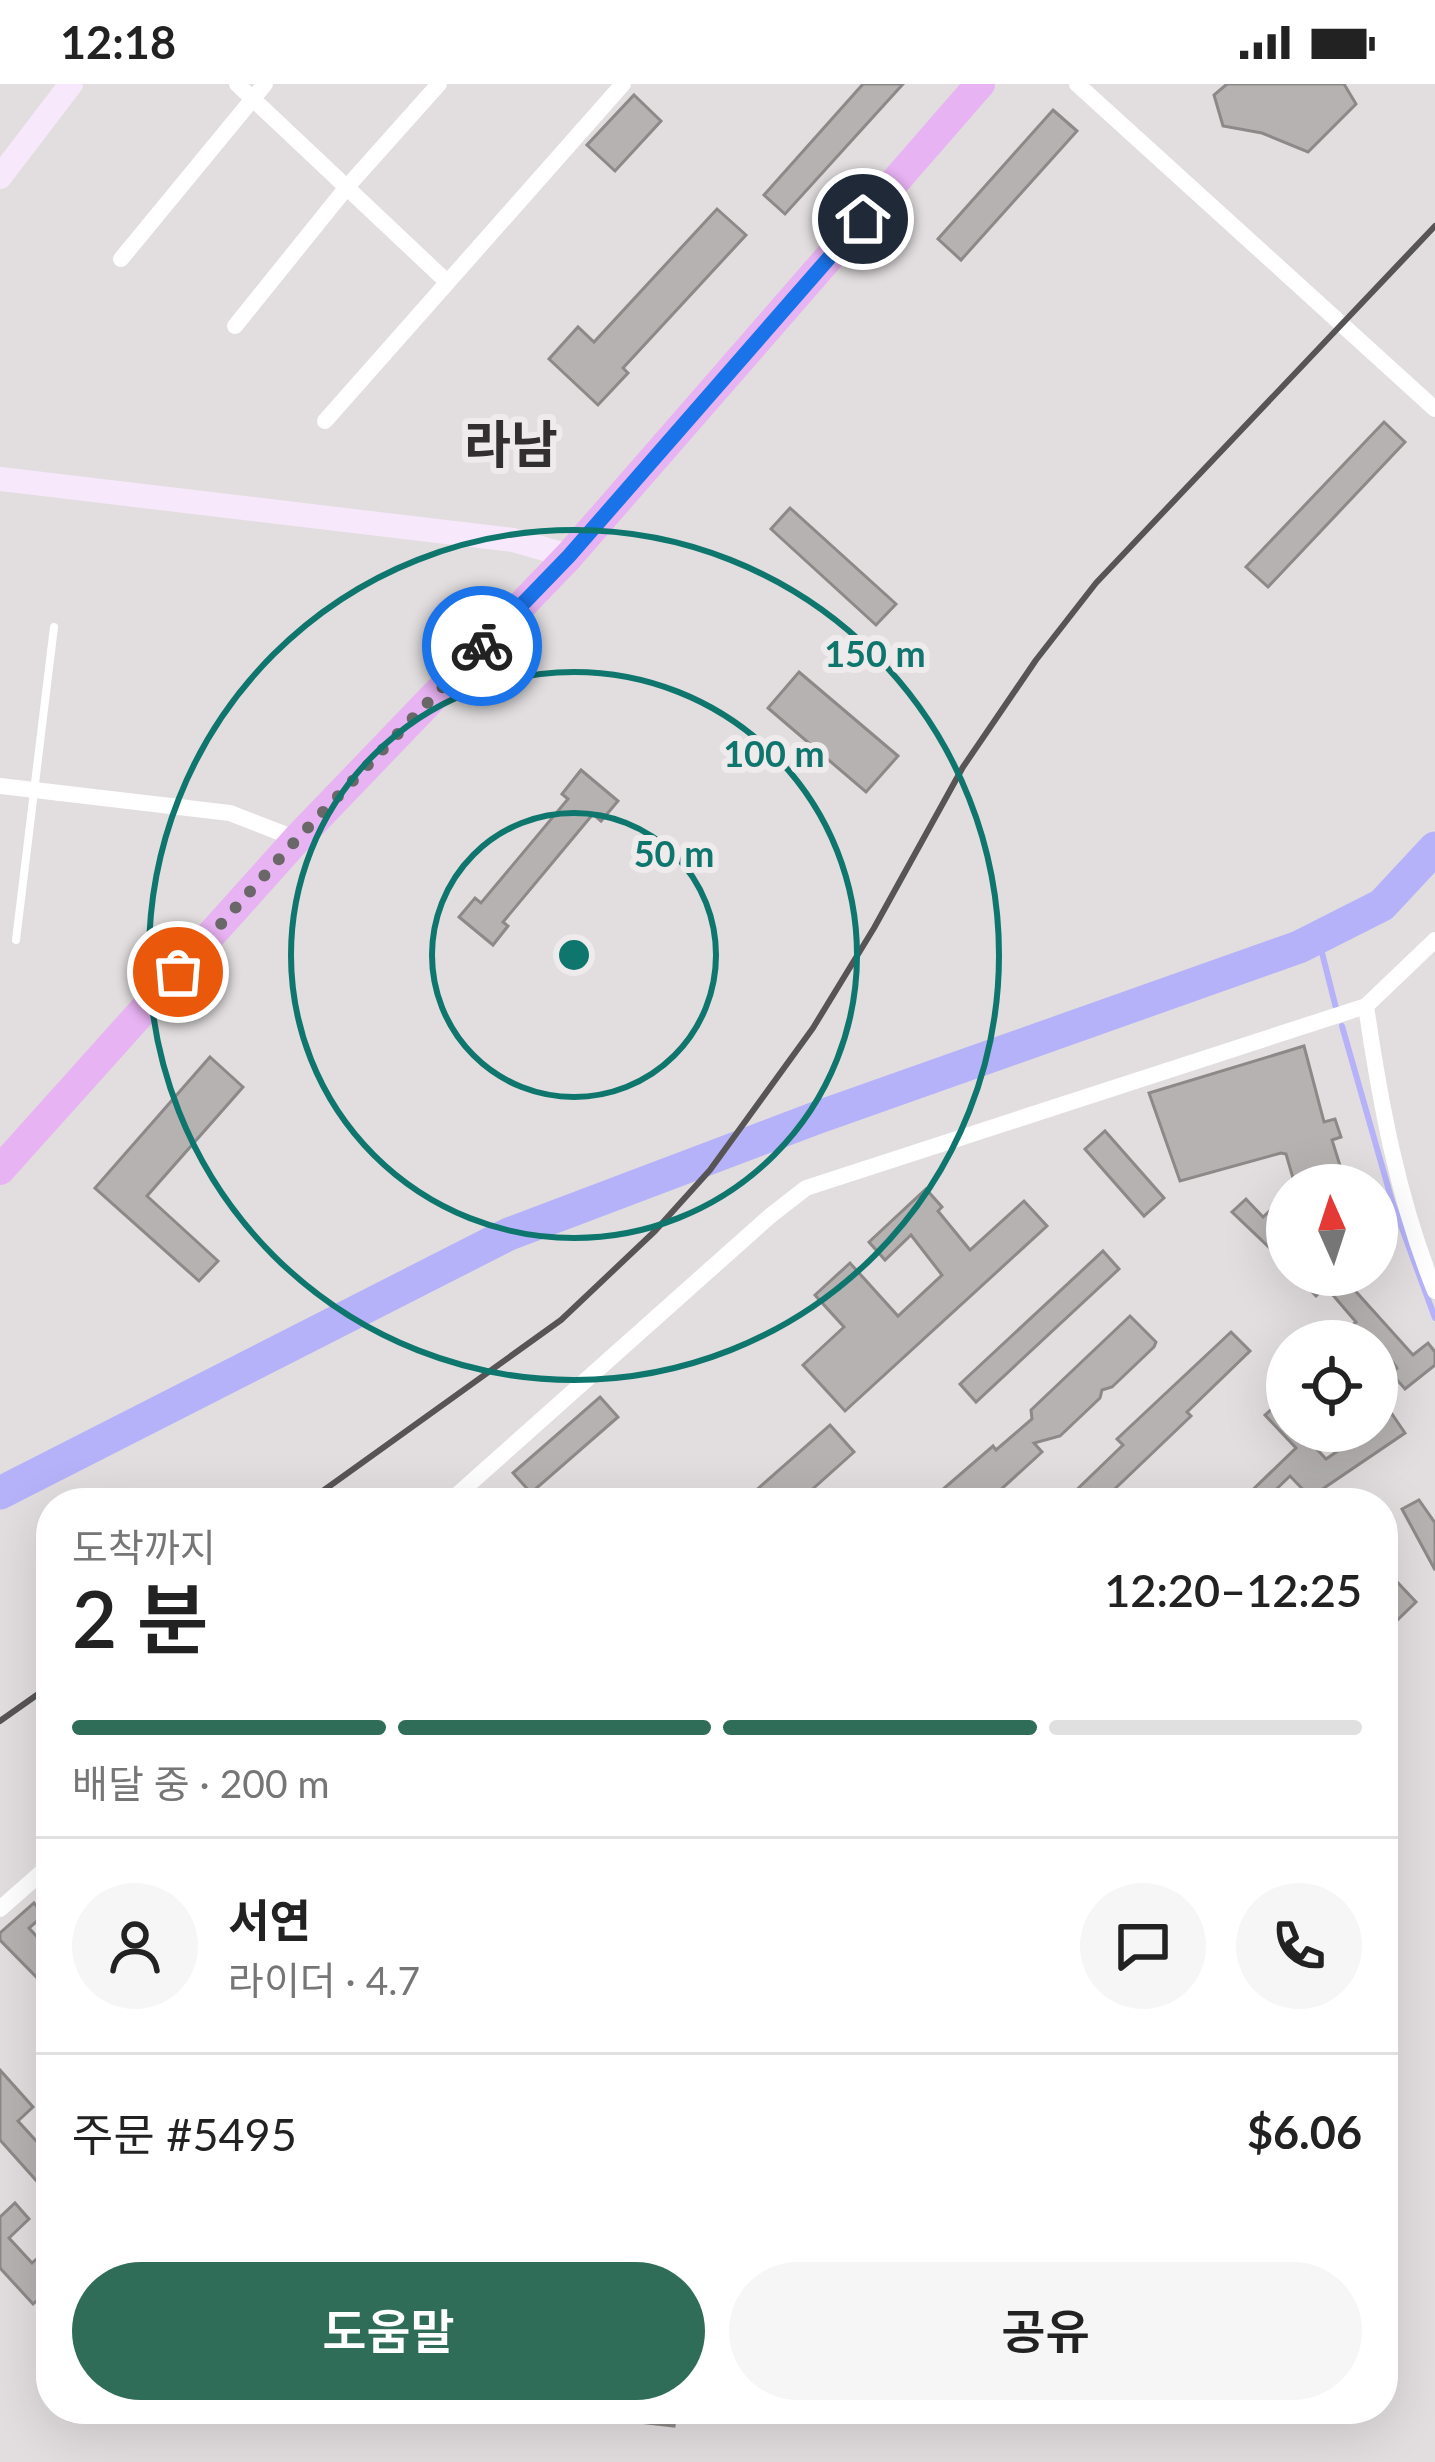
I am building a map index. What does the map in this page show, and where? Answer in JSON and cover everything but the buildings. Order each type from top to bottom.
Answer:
[{"type":"highway","points":[[0,1170],[297,839],[569,556],[980,84]]},
{"type":"main road","points":[[2,172],[71,84]]},
{"type":"main road","points":[[0,478],[513,540],[569,556]]},
{"type":"street","points":[[237,84],[259,91],[347,188],[446,281]]},
{"type":"street","points":[[235,326],[347,188],[440,84]]},
{"type":"street","points":[[325,421],[623,84]]},
{"type":"street","points":[[1077,84],[1435,409]]},
{"type":"street","points":[[121,259],[259,91]]},
{"type":"street","points":[[0,786],[230,813],[297,839]]},
{"type":"street","points":[[465,1488],[788,1199],[806,1188],[1366,1006],[1435,940]]},
{"type":"street","points":[[1366,1006],[1395,1161],[1435,1291]]},
{"type":"street","points":[[0,1909],[36,1877]]},
{"type":"lane","points":[[16,940],[54,627]]},
{"type":"waterway","points":[[0,1493],[509,1234],[816,1118],[1299,947],[1382,905],[1435,848]]},
{"type":"waterway","points":[[1318,937],[1336,1008]]},
{"type":"waterway","points":[[1342,1026],[1392,1201],[1435,1318]]},
{"type":"railway","points":[[327,1488],[561,1320],[655,1231],[710,1170],[813,1028],[963,767],[1036,660],[1096,583],[1435,226]]},
{"type":"railway","points":[[0,1721],[36,1696]]},
{"type":"way so far","points":[[178,972],[297,839],[482,646]]},
{"type":"district","name":"라남","points":[[511,445]]},
{"type":"route","points":[[482,646],[569,556],[863,219]]}]
